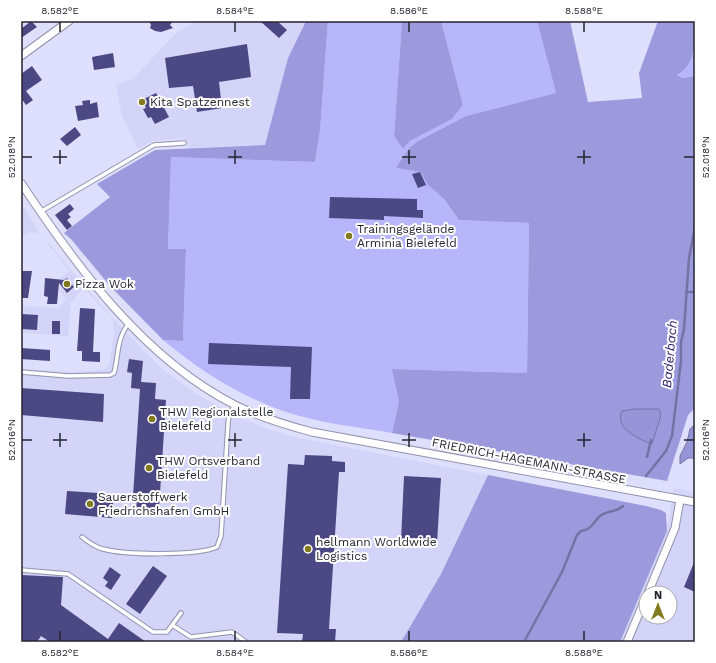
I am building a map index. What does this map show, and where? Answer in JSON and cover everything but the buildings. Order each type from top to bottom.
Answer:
[{"type":"street","points":[[21,56],[69,21]]},
{"type":"street","name":"FRIEDRICH-HAGEMANN-STRASSE","points":[[21,183],[40,212],[93,284],[129,323],[183,371],[235,405],[283,424],[312,432],[695,502]]},
{"type":"street","points":[[651,585],[675,528],[680,500]]},
{"type":"street","points":[[627,642],[638,616]]},
{"type":"lane","points":[[40,212],[154,145],[184,143]]},
{"type":"lane","points":[[21,372],[68,376],[110,376],[114,373],[116,366],[119,338],[129,323]]},
{"type":"lane","points":[[82,537],[90,544],[102,549],[121,552],[182,552],[217,547],[221,536],[228,424],[230,414],[235,405]]},
{"type":"lane","points":[[21,570],[68,574],[152,632],[167,632],[181,612]]},
{"type":"lane","points":[[172,625],[191,637],[232,632],[246,642]]},
{"type":"shaded area","points":[[194,21],[306,21],[288,58],[265,145],[189,148],[184,138],[152,141],[138,149],[122,116],[116,85],[133,79],[173,36]]},
{"type":"shaded area","points":[[306,21],[328,21],[320,131],[315,162],[171,157],[168,249],[186,249],[183,341],[163,340],[110,286],[71,239],[64,233],[110,197],[97,184],[155,150],[265,145],[288,58]]},
{"type":"shaded area","name":"Trainingsgelände Arminia Bielefeld","points":[[328,21],[402,21],[394,136],[403,149],[410,141],[452,119],[463,105],[441,21],[537,21],[556,93],[466,116],[418,141],[409,148],[397,168],[421,172],[427,184],[444,199],[459,220],[529,223],[527,373],[393,369],[399,401],[392,433],[312,419],[269,406],[221,382],[191,362],[163,340],[183,341],[186,249],[168,249],[171,157],[315,162],[320,131]]},
{"type":"shaded area","points":[[402,21],[441,21],[463,105],[452,119],[410,141],[403,149],[394,136]]},
{"type":"shaded area","points":[[537,21],[570,21],[588,102],[642,98],[639,73],[658,21],[695,21],[694,51],[684,71],[677,75],[683,78],[695,76],[695,408],[688,415],[667,481],[392,433],[399,401],[392,369],[527,373],[529,223],[459,220],[444,199],[427,184],[421,172],[396,168],[409,148],[418,141],[466,116],[556,93]]},
{"type":"shaded area","points":[[695,49],[695,76],[683,78],[677,75],[684,70]]},
{"type":"shaded area","points":[[21,202],[39,232],[113,319],[162,369],[198,395],[243,419],[273,431],[294,437],[488,475],[441,574],[401,642],[21,642],[21,369],[71,372],[103,370],[108,367],[110,361],[114,334],[113,320],[84,288],[71,302],[68,336],[21,333],[21,306],[59,308],[66,299],[60,291],[61,278],[70,271],[39,233],[30,232],[21,238]]},
{"type":"shaded area","points":[[635,409],[659,409],[661,415],[652,444],[629,432],[621,423],[620,417],[622,411]]},
{"type":"shaded area","points":[[695,426],[695,458],[688,458],[680,464],[680,456],[687,442],[690,429]]},
{"type":"shaded area","points":[[488,475],[646,506],[666,513],[667,531],[644,585],[638,585],[638,599],[620,642],[401,642],[441,574]]},
{"type":"shaded area","points":[[674,488],[695,492],[695,642],[620,642],[638,599],[638,625],[678,625],[678,585],[644,585],[667,531]]},
{"type":"waterway","name":"Baderbach","points":[[646,476],[666,451],[672,436],[681,361],[681,342],[684,329],[689,258],[695,227]]},
{"type":"waterway","name":"Baderbach","points":[[686,292],[695,292]]},
{"type":"waterway","name":"Baderbach","points":[[647,457],[651,440]]},
{"type":"waterway","name":"Baderbach","points":[[524,642],[562,572],[577,535],[581,531],[590,528],[601,515],[617,510],[623,506]]},
{"type":"place","name":"Kita Spatzennest","points":[[142,102]]},
{"type":"place","name":"Trainingsgelände Arminia Bielefeld","points":[[349,236]]},
{"type":"place","name":"Pizza Wok","points":[[67,284]]},
{"type":"place","name":"THW Regionalstelle Bielefeld","points":[[152,419]]},
{"type":"place","name":"THW Ortsverband Bielefeld","points":[[149,468]]},
{"type":"place","name":"Sauerstoffwerk Friedrichshafen GmbH","points":[[90,504]]},
{"type":"place","name":"hellmann Worldwide Logistics","points":[[308,549]]}]
